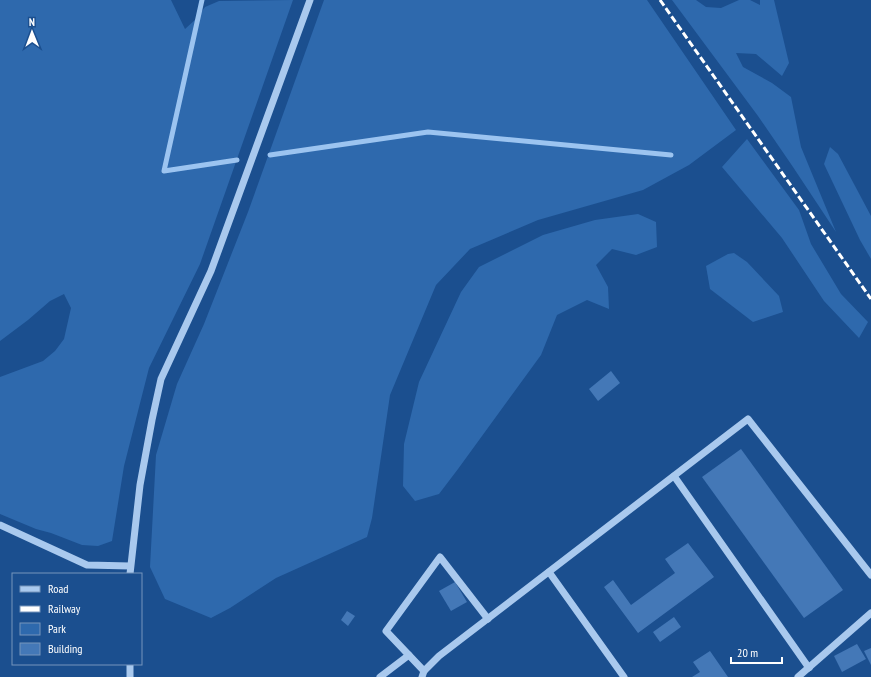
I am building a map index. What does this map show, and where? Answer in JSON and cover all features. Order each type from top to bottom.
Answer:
[{"type":"street","points":[[0,525],[87,565],[130,570],[140,485],[161,379],[211,271],[310,0]]},
{"type":"street","points":[[488,619],[440,556],[386,631],[409,655],[423,674],[439,656],[488,619],[550,572],[748,419],[871,575]]},
{"type":"street","points":[[674,476],[809,668]]},
{"type":"street","points":[[550,572],[624,677]]},
{"type":"street","points":[[798,677],[871,613]]},
{"type":"street","points":[[380,677],[409,655]]},
{"type":"street","points":[[130,665],[130,677]]},
{"type":"green space","points":[[0,0],[171,0],[185,29],[196,19],[205,7],[219,1],[293,0],[200,264],[149,368],[124,466],[112,541],[98,546],[82,545],[36,529],[0,514],[0,377],[43,361],[55,351],[64,339],[71,308],[64,294],[50,301],[0,341]]},
{"type":"green space","points":[[324,0],[647,0],[736,130],[689,165],[643,190],[538,220],[470,249],[436,285],[390,395],[372,518],[367,537],[276,578],[230,608],[211,618],[165,599],[150,567],[156,455],[177,384],[204,324],[248,212]]},
{"type":"green space","points":[[672,0],[696,0],[706,7],[721,8],[739,0],[750,0],[760,5],[760,0],[774,0],[789,63],[782,76],[756,54],[736,53],[743,67],[772,83],[791,97],[801,147],[836,232],[758,116]]},
{"type":"green space","points":[[747,139],[799,210],[811,244],[841,294],[868,322],[859,338],[824,301],[782,238],[722,167]]},
{"type":"green space","points":[[830,147],[838,154],[871,216],[871,259],[860,240],[824,164]]},
{"type":"green space","points":[[638,214],[656,222],[657,247],[636,255],[612,249],[596,265],[608,287],[609,309],[587,300],[557,315],[541,355],[439,494],[415,501],[403,486],[404,444],[419,382],[461,292],[479,267],[543,235],[595,220]]},
{"type":"green space","points":[[734,253],[747,262],[779,296],[783,312],[753,322],[710,289],[706,266],[728,254]]},
{"type":"building","points":[[611,371],[620,383],[598,401],[589,389]]},
{"type":"building","points":[[741,449],[843,590],[804,618],[702,477]]},
{"type":"building","points":[[688,543],[714,577],[638,633],[604,587],[613,580],[631,605],[675,573],[665,559]]},
{"type":"building","points":[[455,582],[467,602],[451,611],[439,591]]},
{"type":"building","points":[[347,611],[355,616],[348,626],[341,620]]},
{"type":"building","points":[[674,617],[681,627],[660,642],[653,632]]},
{"type":"building","points":[[857,644],[866,659],[842,672],[834,656]]},
{"type":"building","points":[[871,648],[871,665],[864,651]]},
{"type":"building","points":[[710,651],[728,677],[692,677],[700,672],[693,662]]},
{"type":"waterway","points":[[202,0],[164,171],[237,160]]},
{"type":"waterway","points":[[270,155],[428,132],[671,155]]},
{"type":"railway","points":[[660,0],[871,299]]}]
